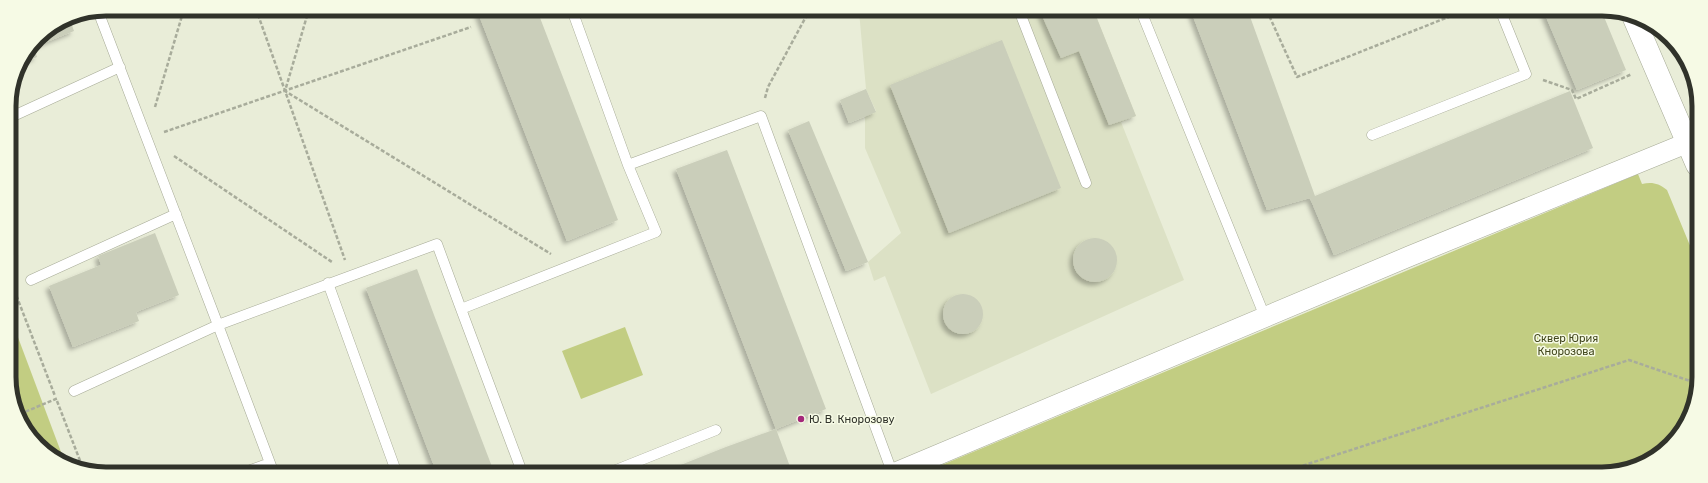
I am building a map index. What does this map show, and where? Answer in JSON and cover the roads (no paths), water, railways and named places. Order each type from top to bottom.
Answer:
[{"type":"main road","points":[[1636,23],[1692,154]]},
{"type":"street","points":[[909,467],[1265,317],[1687,143]]},
{"type":"lane","points":[[100,16],[271,467]]},
{"type":"lane","points":[[461,309],[656,232],[628,165],[574,16]]},
{"type":"lane","points":[[1023,16],[1022,18],[1086,183]]},
{"type":"lane","points":[[1143,16],[1265,317]]},
{"type":"lane","points":[[1372,135],[1526,74],[1503,16]]},
{"type":"lane","points":[[16,115],[120,67]]},
{"type":"lane","points":[[628,165],[761,116],[890,467]]},
{"type":"lane","points":[[31,280],[176,214]]},
{"type":"lane","points":[[74,391],[218,325],[328,283],[437,244],[520,467]]},
{"type":"lane","points":[[328,283],[395,467]]},
{"type":"lane","points":[[624,467],[716,430]]},
{"type":"place","name":"Ю. В. Кнорозову","points":[[801,419]]},
{"type":"park label","name":"Сквер Юрия Кнорозова","points":[[1566,344]]}]
